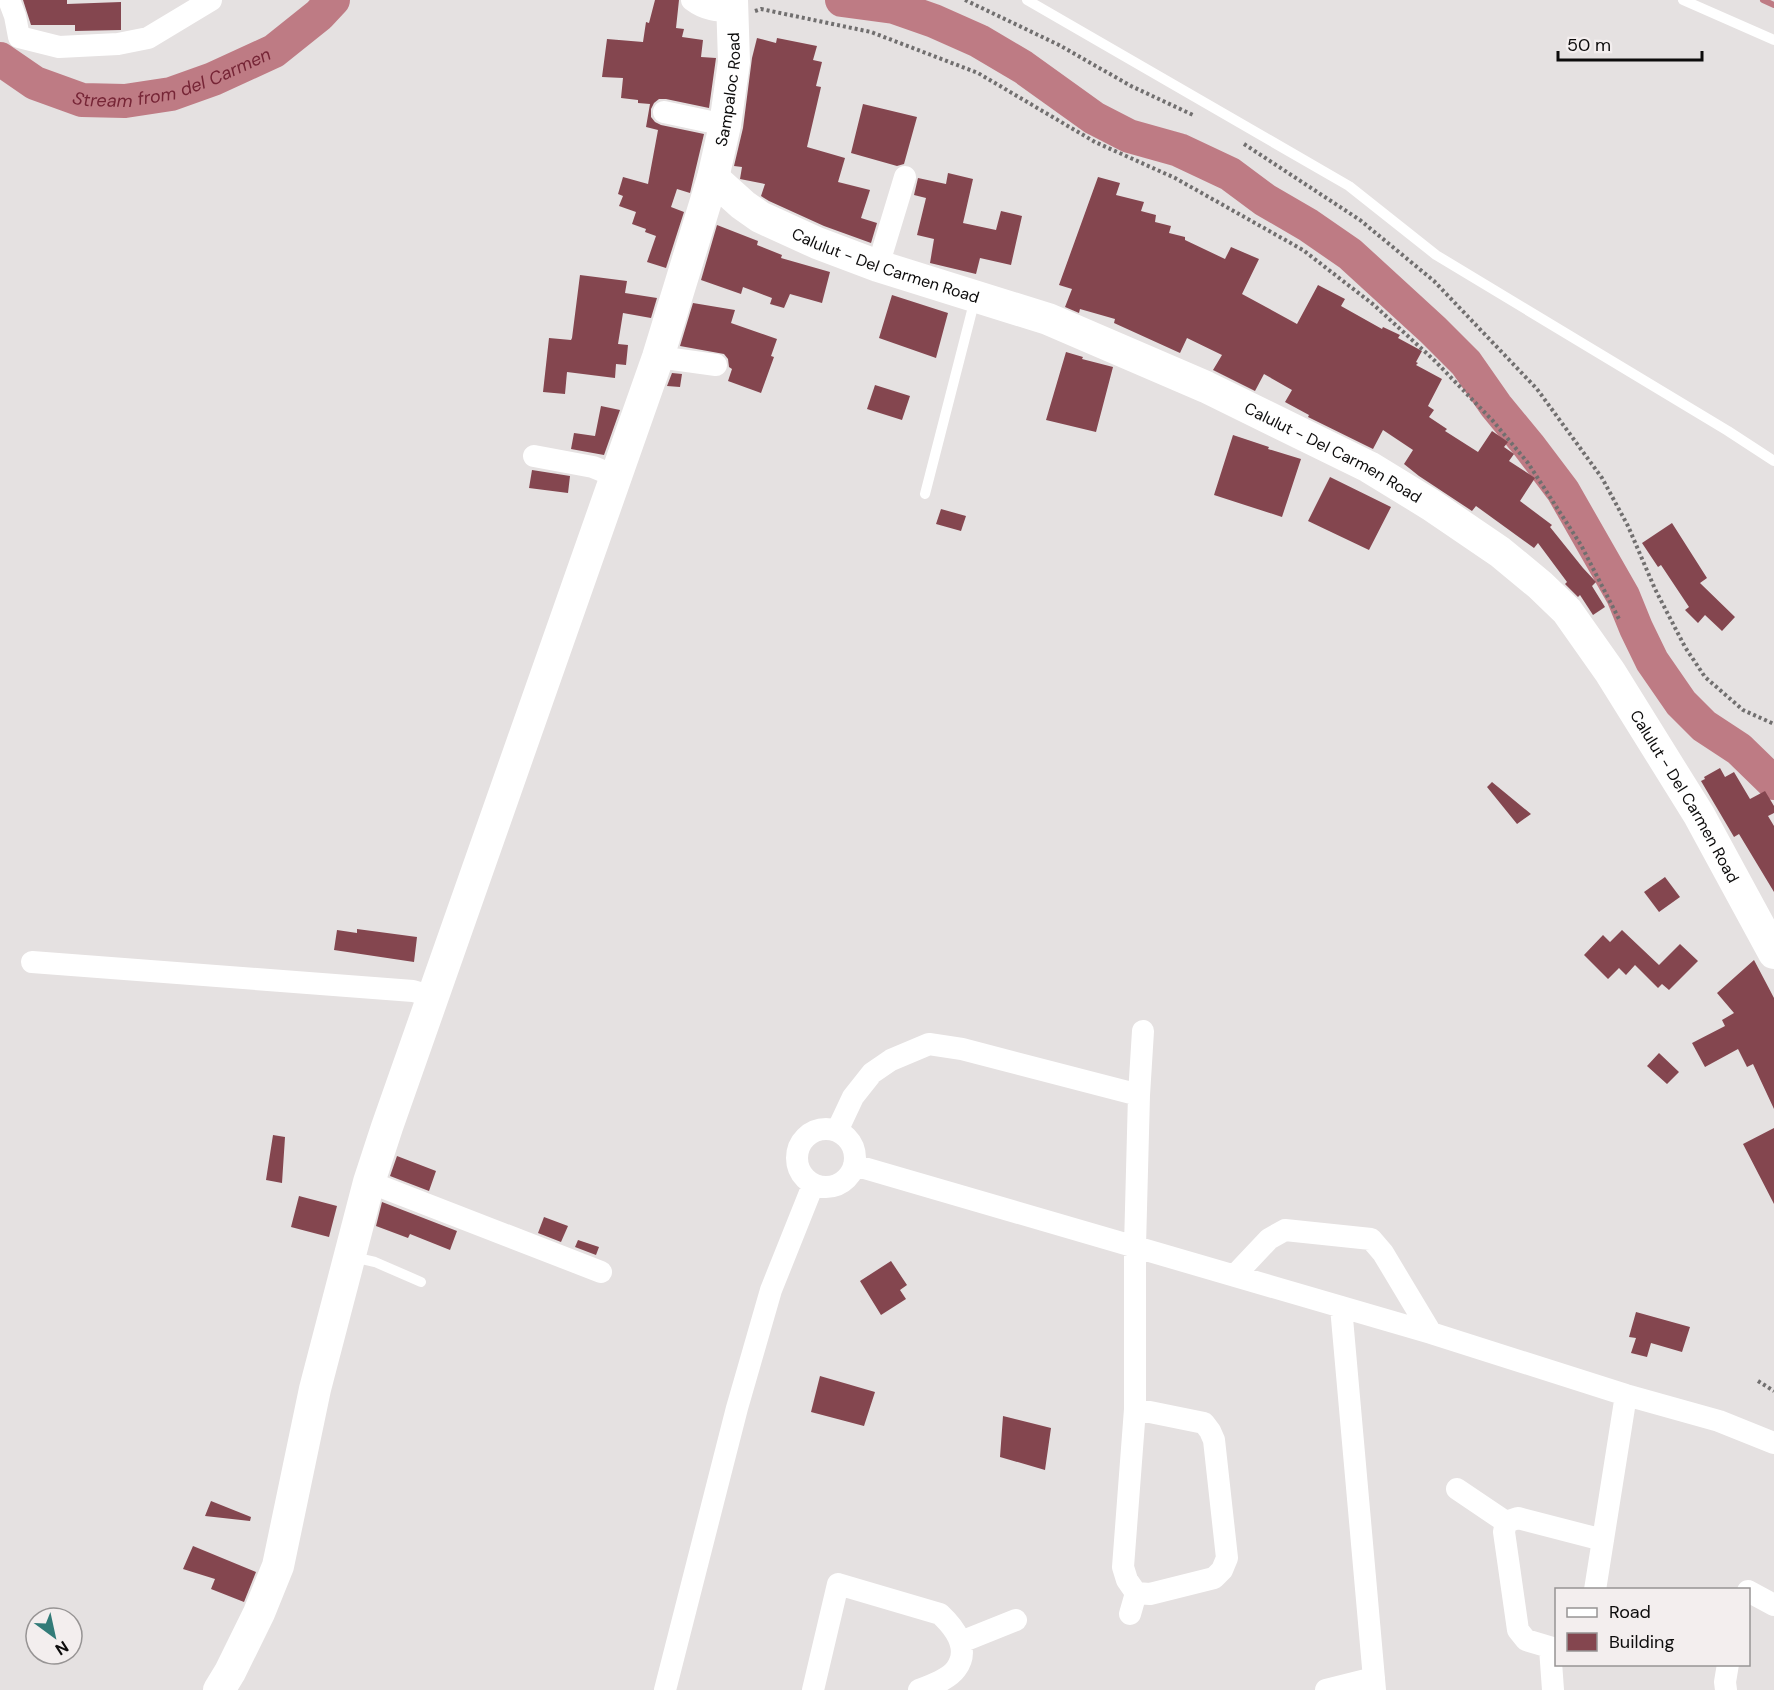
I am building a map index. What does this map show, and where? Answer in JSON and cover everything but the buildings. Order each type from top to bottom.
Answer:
[{"type":"main road","name":"Sampaloc Road","points":[[219,1690],[259,1613],[278,1566],[315,1389],[369,1182],[658,357],[713,178],[725,125],[734,62],[733,7]]},
{"type":"main road","name":"Calulut - Del Carmen Road","points":[[713,178],[760,217],[817,243],[878,266],[1048,319],[1206,387],[1369,467],[1431,505],[1500,552],[1567,611],[1630,702],[1699,815],[1774,953]]},
{"type":"street","points":[[9,0],[15,16],[18,37],[59,47],[118,44],[148,38],[211,0]]},
{"type":"street","points":[[692,0],[714,11],[733,7]]},
{"type":"street","points":[[664,112],[725,125]]},
{"type":"street","points":[[878,266],[905,177]]},
{"type":"street","points":[[658,357],[717,365]]},
{"type":"street","points":[[534,456],[593,467],[615,476]]},
{"type":"street","points":[[32,962],[413,991],[434,997]]},
{"type":"street","points":[[1135,1409],[1204,1423],[1210,1431],[1214,1440],[1227,1558],[1222,1570],[1214,1578],[1150,1594],[1133,1604],[1123,1568],[1135,1409],[1135,1246],[1143,1031]]},
{"type":"street","points":[[837,1131],[854,1097],[872,1073],[891,1060],[929,1044],[962,1049],[1139,1095]]},
{"type":"street","points":[[822,1129],[837,1131],[848,1139],[854,1152],[854,1166],[845,1180],[830,1187],[813,1185],[802,1175],[796,1161],[799,1146],[808,1134],[822,1129]]},
{"type":"street","points":[[854,1166],[1431,1333],[1626,1395],[1719,1421],[1774,1443]]},
{"type":"street","points":[[369,1182],[601,1272]]},
{"type":"street","points":[[665,1690],[737,1408],[771,1290],[813,1185]]},
{"type":"street","points":[[1235,1275],[1269,1239],[1285,1230],[1371,1239],[1383,1253],[1431,1333]]},
{"type":"street","points":[[1326,1690],[1374,1684],[1341,1307]]},
{"type":"street","points":[[1595,1588],[1626,1395]]},
{"type":"street","points":[[1457,1489],[1506,1522]]},
{"type":"street","points":[[1506,1522],[1518,1518],[1603,1540]]},
{"type":"street","points":[[1506,1522],[1504,1532],[1518,1630],[1526,1640],[1553,1648],[1553,1690]]},
{"type":"street","points":[[813,1690],[838,1584],[940,1614],[952,1625],[961,1642],[961,1655],[957,1668],[943,1680],[919,1690]]},
{"type":"street","points":[[1750,1592],[1774,1605]]},
{"type":"street","points":[[961,1642],[1016,1620]]},
{"type":"street","points":[[1726,1690],[1728,1666]]},
{"type":"lane","points":[[1027,0],[1349,186],[1436,255],[1774,461]]},
{"type":"lane","points":[[1683,0],[1774,40]]},
{"type":"lane","points":[[925,495],[976,296]]},
{"type":"lane","points":[[350,1256],[375,1262],[421,1282]]},
{"type":"path","points":[[965,0],[1059,45],[1131,86],[1194,115]]},
{"type":"path","points":[[733,7],[762,9],[871,32],[978,73],[1095,142],[1175,178],[1303,250],[1374,305],[1435,361],[1493,421],[1528,463],[1581,545],[1619,619]]},
{"type":"path","points":[[1234,138],[1360,220],[1434,280],[1537,389],[1602,478],[1628,526],[1655,589],[1685,647],[1705,677],[1743,710],[1774,724]]},
{"type":"path","points":[[1758,1381],[1774,1391]]},
{"type":"waterway","name":"Stream from del Carmen","points":[[0,59],[35,83],[82,100],[125,101],[171,94],[213,79],[274,51],[319,15],[333,0]]},
{"type":"waterway","points":[[842,0],[894,7],[934,21],[979,41],[1023,67],[1094,118],[1129,136],[1179,150],[1230,174],[1265,200],[1308,225],[1350,254],[1466,363],[1496,406],[1563,491],[1623,596],[1652,661],[1681,703],[1704,726],[1739,749],[1774,783]]},
{"type":"waterway","points":[[1763,0],[1774,5]]}]
